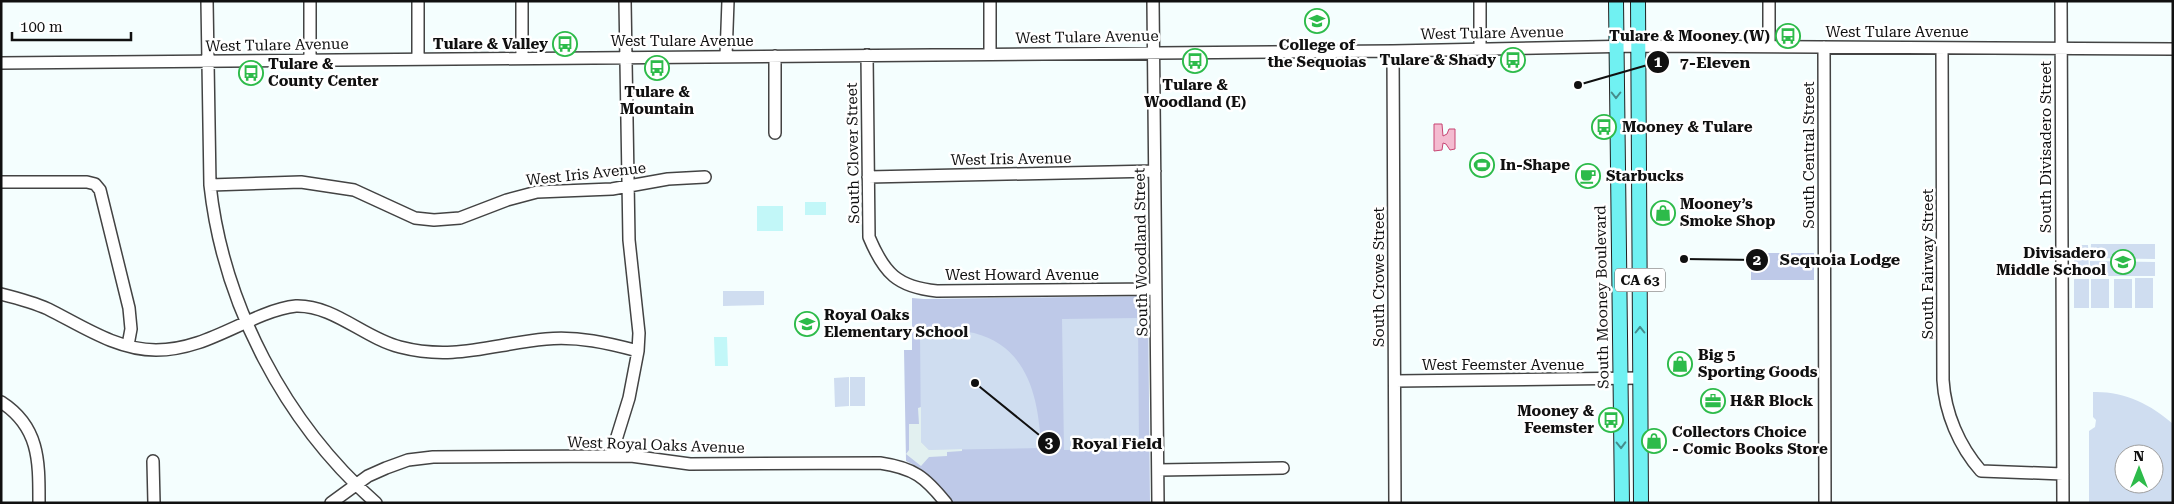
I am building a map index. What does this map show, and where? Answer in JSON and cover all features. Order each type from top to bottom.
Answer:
[{"type":"main road","name":"South Mooney Boulevard","points":[[1616,1],[1622,502]]},
{"type":"main road","name":"CA 63","points":[[1638,1],[1642,503]]},
{"type":"street","points":[[207,1],[210,185],[219,241],[228,274],[246,322],[274,376],[300,417],[356,486],[376,503]]},
{"type":"street","points":[[310,1],[310,59]]},
{"type":"street","points":[[418,1],[418,59]]},
{"type":"street","points":[[522,1],[522,58]]},
{"type":"street","points":[[610,456],[629,398],[638,351],[638,304],[629,240],[624,57],[625,1]]},
{"type":"street","points":[[726,56],[728,1]]},
{"type":"street","points":[[990,1],[990,53]]},
{"type":"street","name":"South Woodland Street","points":[[1153,1],[1158,503]]},
{"type":"street","points":[[1480,1],[1480,48]]},
{"type":"street","points":[[1769,1],[1769,46]]},
{"type":"street","name":"South Divisadero Street","points":[[2061,1],[2063,503]]},
{"type":"street","name":"West Tulare Avenue","points":[[1,63],[867,54],[1393,51],[1616,46],[2173,49]]},
{"type":"street","name":"South Central Street","points":[[1824,46],[1825,503]]},
{"type":"street","name":"South Fairway Street","points":[[1942,48],[1944,389],[1948,414],[1956,432],[1981,471],[2063,474]]},
{"type":"street","name":"South Crowe Street","points":[[1393,51],[1395,503]]},
{"type":"street","name":"South Clover Street","points":[[867,54],[869,236],[878,259],[892,275]]},
{"type":"street","points":[[775,56],[776,133]]},
{"type":"street","name":"West Iris Avenue","points":[[868,177],[1155,172]]},
{"type":"street","name":"West Iris Avenue","points":[[210,185],[301,182],[354,190],[415,218],[434,220],[460,218],[507,200],[537,192],[628,187],[668,179],[706,177]]},
{"type":"street","points":[[1,182],[87,182],[95,184],[100,190],[129,308],[131,329],[128,345]]},
{"type":"street","name":"West Howard Avenue","points":[[892,275],[919,289],[937,291],[1156,289]]},
{"type":"street","points":[[1,294],[46,308],[110,340],[136,348],[156,350],[180,348],[200,343],[246,322],[294,306],[312,307],[326,312],[372,337],[399,347],[421,351],[474,352],[547,339],[574,338],[596,340],[638,351]]},
{"type":"street","name":"West Feemster Avenue","points":[[1395,381],[1640,378]]},
{"type":"street","points":[[1,402],[15,411],[26,425],[35,444],[39,464],[39,503]]},
{"type":"street","name":"West Royal Oaks Avenue","points":[[331,503],[368,476],[408,460],[433,457],[610,456],[631,456],[690,464],[880,463],[898,465],[918,473],[931,484],[946,503]]},
{"type":"street","points":[[153,461],[154,503]]},
{"type":"street","points":[[1158,470],[1283,468]]},
{"type":"shaded area","points":[[1434,124],[1442,124],[1443,136],[1447,134],[1449,129],[1455,129],[1455,149],[1450,150],[1443,143],[1442,150],[1434,151]]},
{"type":"shaded area","points":[[2091,244],[2155,244],[2155,259],[2090,258]]},
{"type":"shaded area","points":[[2074,245],[2088,245],[2089,274],[2074,274]]},
{"type":"shaded area","points":[[1751,253],[1814,253],[1814,280],[1751,280]]},
{"type":"shaded area","points":[[2090,261],[2155,262],[2155,276],[2090,276]]},
{"type":"shaded area","points":[[2135,278],[2153,278],[2153,308],[2135,308]]},
{"type":"shaded area","points":[[2074,279],[2089,279],[2089,308],[2074,308]]},
{"type":"shaded area","points":[[2091,279],[2109,279],[2109,308],[2091,308]]},
{"type":"shaded area","points":[[2114,279],[2132,279],[2132,308],[2114,308]]},
{"type":"shaded area","points":[[723,291],[764,291],[764,305],[723,306]]},
{"type":"shaded area","points":[[1148,296],[1150,503],[954,503],[926,473],[906,461],[904,350],[912,350],[912,298]]},
{"type":"shaded area","points":[[1138,318],[1139,449],[1064,450],[1062,319]]},
{"type":"shaded area","points":[[920,332],[971,332],[993,340],[1007,350],[1019,363],[1033,394],[1040,430],[1041,448],[929,450],[921,442]]},
{"type":"shaded area","points":[[849,377],[849,406],[835,407],[834,378]]},
{"type":"shaded area","points":[[850,377],[865,377],[865,406],[850,406]]},
{"type":"shaded area","points":[[2093,392],[2104,392],[2136,400],[2155,410],[2173,424],[2173,503],[2089,503],[2089,431],[2095,427],[2096,420],[2093,417]]},
{"type":"shaded area","points":[[921,407],[921,442],[929,450],[962,449],[962,451],[947,452],[947,456],[929,457],[921,466],[906,454],[909,450],[909,424],[919,424],[918,408]]},
{"type":"sand","points":[[805,202],[826,202],[826,215],[805,215]]},
{"type":"sand","points":[[757,206],[783,206],[783,231],[757,231]]},
{"type":"sand","points":[[714,337],[727,337],[728,366],[715,366]]},
{"type":"place","name":"College of the Sequoias","points":[[1317,21]]},
{"type":"place","name":"Tulare & Mooney (W)","points":[[1788,36]]},
{"type":"place","name":"Tulare & Valley","points":[[565,44]]},
{"type":"place","name":"Tulare & Shady","points":[[1513,60]]},
{"type":"place","name":"Tulare & Woodland (E)","points":[[1195,61]]},
{"type":"place","name":"Tulare & Mountain","points":[[657,68]]},
{"type":"place","name":"Tulare & County Center","points":[[251,73]]},
{"type":"place","name":"7-Eleven","points":[[1578,85]]},
{"type":"place","name":"Mooney & Tulare","points":[[1604,127]]},
{"type":"place","name":"In-Shape","points":[[1482,165]]},
{"type":"place","name":"Starbucks","points":[[1588,176]]},
{"type":"place","name":"Mooney’s Smoke Shop","points":[[1663,213]]},
{"type":"place","name":"Sequoia Lodge","points":[[1684,259]]},
{"type":"place","name":"Divisadero Middle School","points":[[2123,262]]},
{"type":"place","name":"Royal Oaks Elementary School","points":[[807,324]]},
{"type":"place","name":"Big 5 Sporting Goods","points":[[1680,364]]},
{"type":"place","name":"Royal Field","points":[[975,383]]},
{"type":"place","name":"H&R Block","points":[[1713,401]]},
{"type":"place","name":"Mooney & Feemster","points":[[1611,420]]},
{"type":"place","name":"Collectors Choice - Comic Books Store","points":[[1654,441]]}]
